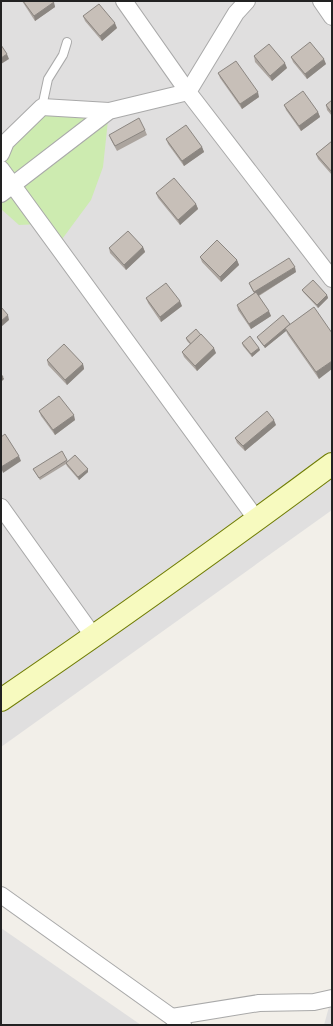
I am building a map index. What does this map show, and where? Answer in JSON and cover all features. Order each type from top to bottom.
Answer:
[{"type":"main road","points":[[1,700],[94,637],[332,464]]},
{"type":"street","points":[[124,1],[188,92],[332,279]]},
{"type":"street","points":[[1,154],[6,142],[42,107],[109,111],[188,92],[236,13],[247,1]]},
{"type":"street","points":[[321,1],[332,16]]},
{"type":"street","points":[[7,190],[109,111]]},
{"type":"street","points":[[1,169],[7,190],[257,520]]},
{"type":"street","points":[[1,507],[94,637]]},
{"type":"street","points":[[1,895],[178,1021],[259,1004],[314,1002],[332,998]]},
{"type":"lane","points":[[42,107],[48,79],[63,55],[67,42]]},
{"type":"shaded area","points":[[1,1],[332,1],[332,510],[1,747]]},
{"type":"shaded area","points":[[1,928],[141,1025],[1,1025]]},
{"type":"shaded area","points":[[332,996],[332,1025],[324,1025]]},
{"type":"green space","points":[[42,107],[109,111],[103,167],[91,200],[57,246],[41,224],[19,225],[1,209],[1,154]]},
{"type":"building","points":[[23,1],[53,1],[54,2],[34,16]]},
{"type":"building","points":[[99,4],[115,23],[100,36],[83,16]]},
{"type":"building","points":[[310,42],[324,59],[305,74],[291,57]]},
{"type":"building","points":[[269,44],[285,63],[270,76],[254,56]]},
{"type":"building","points":[[1,45],[7,54],[1,58]]},
{"type":"building","points":[[236,61],[258,92],[240,104],[218,73]]},
{"type":"building","points":[[303,91],[318,112],[299,126],[284,105]]},
{"type":"building","points":[[332,100],[332,113],[326,105]]},
{"type":"building","points":[[139,118],[145,130],[115,146],[109,135]]},
{"type":"building","points":[[186,125],[202,147],[182,161],[166,139]]},
{"type":"building","points":[[332,141],[332,172],[316,154]]},
{"type":"building","points":[[174,178],[196,204],[178,220],[156,193]]},
{"type":"building","points":[[128,231],[143,247],[124,265],[109,248]]},
{"type":"building","points":[[217,240],[237,260],[220,277],[200,257]]},
{"type":"building","points":[[289,258],[295,267],[254,292],[249,283]]},
{"type":"building","points":[[313,280],[327,295],[317,305],[302,290]]},
{"type":"building","points":[[166,283],[180,301],[160,317],[146,298]]},
{"type":"building","points":[[256,292],[269,311],[249,324],[237,305]]},
{"type":"building","points":[[1,307],[8,315],[1,321]]},
{"type":"building","points":[[314,307],[332,333],[332,361],[316,372],[285,328]]},
{"type":"building","points":[[283,315],[290,324],[264,346],[257,337]]},
{"type":"building","points":[[196,329],[201,335],[191,344],[186,338]]},
{"type":"building","points":[[201,334],[214,348],[195,366],[182,352]]},
{"type":"building","points":[[250,336],[259,348],[251,354],[242,343]]},
{"type":"building","points":[[64,344],[83,364],[65,380],[47,360]]},
{"type":"building","points":[[59,396],[74,415],[53,430],[39,411]]},
{"type":"building","points":[[267,411],[274,420],[243,446],[235,438]]},
{"type":"building","points":[[5,434],[19,456],[1,467],[1,437]]},
{"type":"building","points":[[62,451],[67,460],[39,478],[33,469]]},
{"type":"building","points":[[75,455],[88,469],[78,477],[66,463]]}]
